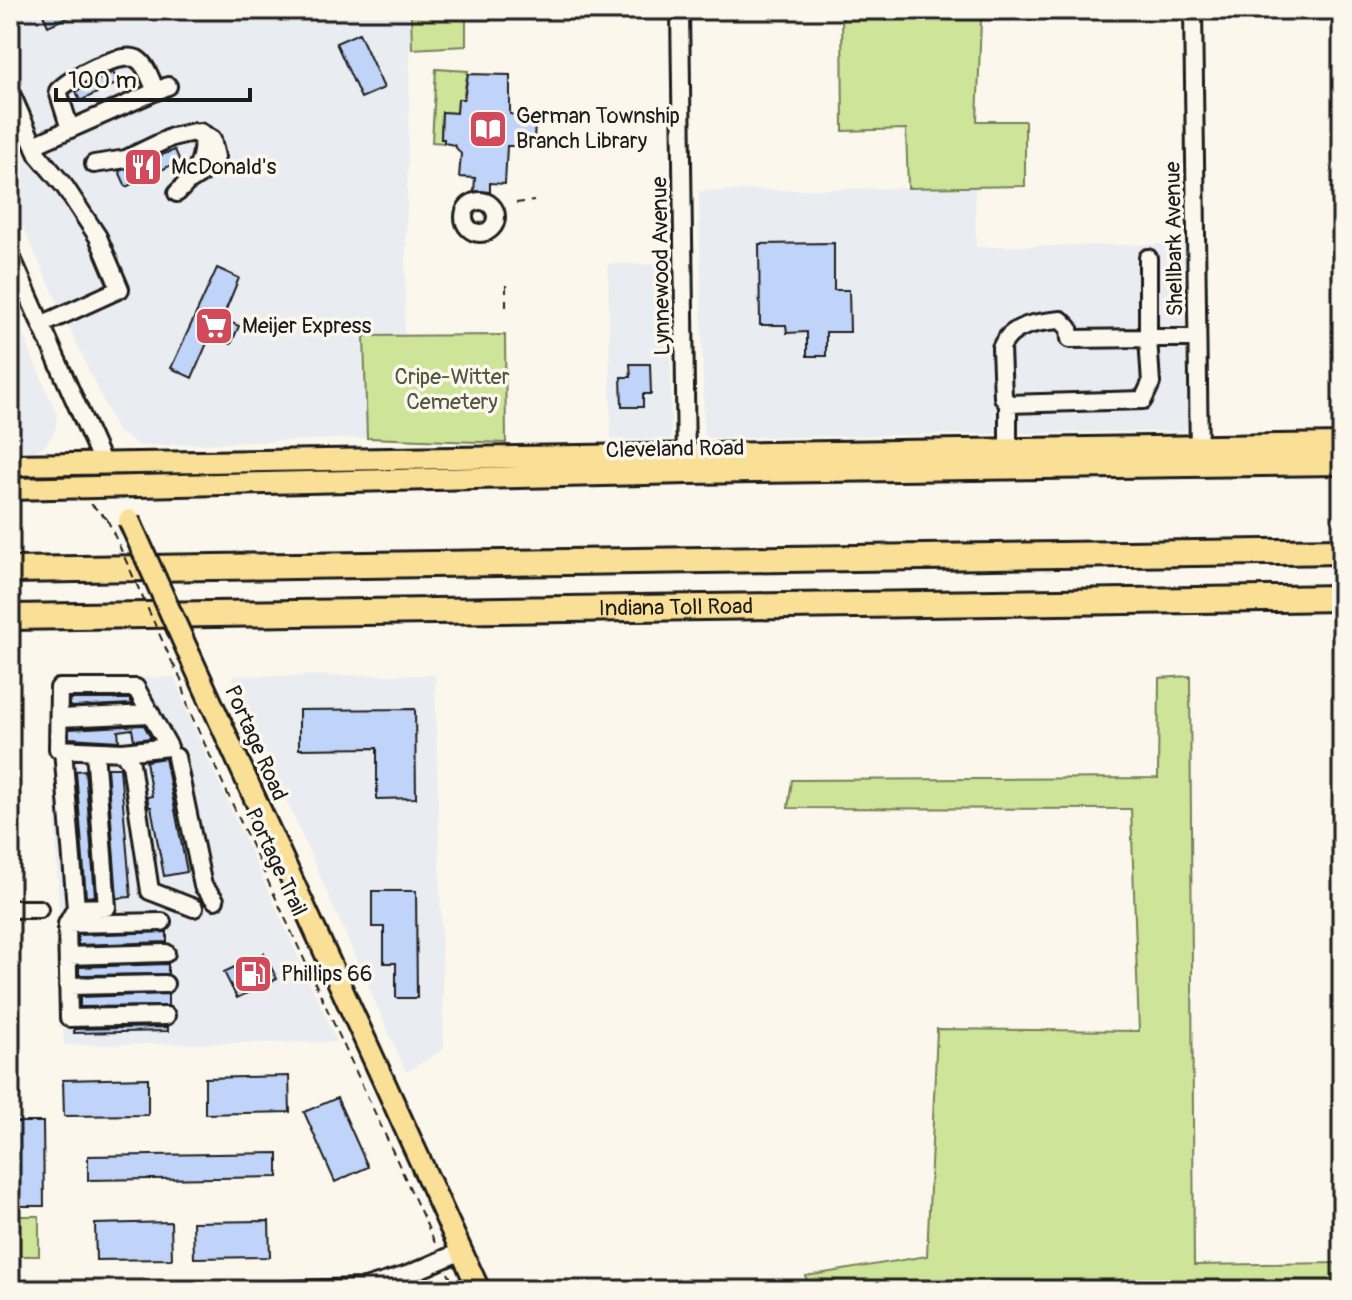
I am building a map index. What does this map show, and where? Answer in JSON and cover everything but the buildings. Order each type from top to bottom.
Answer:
[{"type":"highway","points":[[10,570],[1342,551]]},
{"type":"highway","name":"Indiana Toll Road","points":[[10,617],[1342,598]]},
{"type":"main road","name":"Cleveland Road","points":[[10,465],[686,463],[1199,456],[1342,444]]},
{"type":"main road","name":"Cleveland Road","points":[[10,489],[114,488],[1008,449],[1342,464]]},
{"type":"main road","name":"Portage Road","points":[[103,464],[129,520],[181,659],[479,1290]]},
{"type":"street","name":"Lynnewood Avenue","points":[[680,10],[686,463]]},
{"type":"street","name":"Shellbark Avenue","points":[[1193,10],[1199,456]]},
{"type":"street","points":[[34,145],[162,89],[142,63],[132,58],[119,58],[69,80],[58,91],[70,129]]},
{"type":"street","points":[[10,91],[34,145],[98,237],[120,289],[41,325]]},
{"type":"street","points":[[94,164],[121,160],[172,137],[194,132],[202,138],[203,149],[196,171],[183,187]]},
{"type":"street","name":"Portage Road","points":[[10,254],[103,464]]},
{"type":"street","points":[[1008,404],[1143,400],[1151,383],[1148,258]]},
{"type":"street","points":[[1008,449],[1008,404],[1003,397],[1001,348],[1004,340],[1030,322],[1061,320],[1069,328],[1070,339],[1197,338]]},
{"type":"street","points":[[59,688],[136,688],[169,747],[123,752],[58,749],[59,718],[59,688]]},
{"type":"street","points":[[59,718],[151,714]]},
{"type":"street","points":[[63,749],[76,908],[67,924],[69,1018],[166,1016]]},
{"type":"street","points":[[76,908],[107,907],[95,751]]},
{"type":"street","points":[[123,752],[131,764],[150,891],[194,908]]},
{"type":"street","points":[[176,757],[203,886],[215,900]]},
{"type":"street","points":[[10,909],[39,909]]},
{"type":"street","points":[[67,924],[162,922]]},
{"type":"street","points":[[68,956],[166,953]]},
{"type":"street","points":[[68,986],[165,984]]},
{"type":"street","points":[[289,1290],[365,1288],[462,1251]]},
{"type":"path","points":[[516,203],[534,201]]},
{"type":"path","points":[[506,285],[506,307]]},
{"type":"path","name":"Portage Trail","points":[[89,500],[88,503],[96,506],[107,519],[181,659],[196,724],[434,1242]]},
{"type":"path","points":[[448,1274],[456,1290]]},
{"type":"path","points":[[1195,1290],[1342,1289]]},
{"type":"shaded area","points":[[10,10],[411,10],[404,336],[364,336],[367,438],[140,446],[117,431],[10,199]]},
{"type":"shaded area","points":[[975,187],[976,247],[1185,244],[1185,431],[708,438],[704,435],[699,191]]},
{"type":"shaded area","points":[[608,264],[670,264],[671,439],[611,440]]},
{"type":"shaded area","points":[[10,304],[57,415],[55,431],[45,446],[30,453],[10,455]]},
{"type":"shaded area","points":[[435,675],[444,1049],[406,1072],[232,676]]},
{"type":"shaded area","points":[[175,677],[188,715],[337,1042],[64,1045],[50,679]]},
{"type":"green space","points":[[411,10],[466,10],[466,46],[412,49]]},
{"type":"green space","points":[[842,10],[1081,10],[1081,17],[981,20],[977,121],[1025,121],[1025,186],[908,188],[906,129],[843,131]]},
{"type":"green space","points":[[436,69],[468,71],[464,93],[467,94],[457,113],[442,112],[441,139],[444,143],[432,142]]},
{"type":"green space","name":"Cripe-Witter Cemetery","points":[[505,335],[506,443],[367,438],[364,336]]},
{"type":"green space","points":[[1190,676],[1194,1265],[1342,1263],[1342,1289],[1198,1290],[992,1283],[806,1287],[806,1276],[927,1256],[937,1029],[1139,1031],[1131,809],[788,808],[792,780],[1158,778],[1159,678]]},
{"type":"green space","points":[[15,1216],[39,1216],[39,1256],[15,1256]]},
{"type":"place","name":"German Township Branch Library","points":[[488,129]]},
{"type":"place","name":"McDonald's","points":[[143,167]]},
{"type":"place","name":"Meijer Express","points":[[214,326]]},
{"type":"place","name":"Phillips 66","points":[[253,974]]}]
